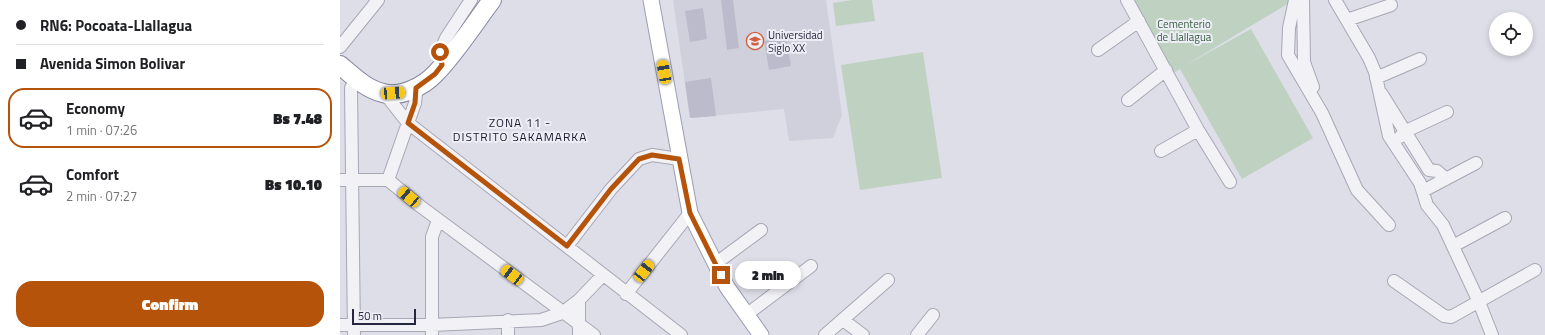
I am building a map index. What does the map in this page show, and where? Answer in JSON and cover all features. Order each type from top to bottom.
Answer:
[{"type":"highway","points":[[340,65],[356,79],[370,88],[385,94],[416,88],[435,74],[492,0]]},
{"type":"main road","points":[[651,0],[690,213],[715,264],[746,315],[761,335]]},
{"type":"street","points":[[340,47],[378,0]]},
{"type":"street","points":[[442,65],[440,52],[446,38],[470,0]]},
{"type":"street","points":[[1127,0],[1198,130],[1230,182]]},
{"type":"street","points":[[1295,0],[1288,28],[1288,55],[1322,113]]},
{"type":"street","points":[[1303,0],[1304,62],[1322,113],[1357,190],[1389,225]]},
{"type":"street","points":[[1335,0],[1368,58],[1377,84],[1386,129],[1423,191],[1427,205],[1443,225],[1480,302],[1492,335]]},
{"type":"street","points":[[1347,20],[1391,5]]},
{"type":"street","points":[[1098,50],[1139,22]]},
{"type":"street","points":[[1377,84],[1420,60]]},
{"type":"street","points":[[1128,100],[1166,70]]},
{"type":"street","points":[[354,330],[351,88],[356,79]]},
{"type":"street","points":[[1377,84],[1429,170],[1437,171],[1446,178]]},
{"type":"street","points":[[388,180],[415,103],[416,88]]},
{"type":"street","points":[[385,94],[408,123],[567,246],[626,294],[681,335]]},
{"type":"street","points":[[1394,143],[1406,131],[1447,112]]},
{"type":"street","points":[[1161,151],[1198,130]]},
{"type":"street","points":[[567,246],[611,189],[639,159],[652,155],[679,159]]},
{"type":"street","points":[[1423,191],[1476,163]]},
{"type":"street","points":[[340,180],[388,180],[438,220],[562,313],[579,330],[594,335]]},
{"type":"street","points":[[626,294],[690,213]]},
{"type":"street","points":[[1453,246],[1505,218]]},
{"type":"street","points":[[432,330],[432,237],[438,220]]},
{"type":"street","points":[[715,264],[761,230]]},
{"type":"street","points":[[746,315],[811,266]]},
{"type":"street","points":[[1394,281],[1444,316],[1451,316],[1480,302],[1535,270]]},
{"type":"street","points":[[340,325],[354,330],[432,330],[508,320],[541,320],[562,313],[579,300],[603,276]]},
{"type":"street","points":[[825,335],[888,280]]},
{"type":"street","points":[[579,300],[579,330]]},
{"type":"street","points":[[917,335],[933,315]]},
{"type":"street","points":[[508,320],[508,335]]},
{"type":"street","points":[[843,320],[863,335]]},
{"type":"shaded area","name":"Universidad Siglo XX","points":[[673,0],[826,0],[842,115],[833,138],[789,141],[784,109],[690,118]]},
{"type":"green space","points":[[852,0],[872,0],[875,21],[836,26],[833,3]]},
{"type":"green space","name":"Cementerio de Llallagua","points":[[1133,0],[1291,0],[1291,2],[1184,66],[1251,29],[1313,138],[1242,179],[1180,69],[1173,73]]},
{"type":"green space","points":[[923,52],[942,178],[860,190],[841,65]]},
{"type":"building","points":[[721,0],[733,0],[739,48],[727,50]]},
{"type":"building","points":[[703,8],[707,39],[690,42],[685,11]]},
{"type":"building","points":[[786,37],[791,66],[769,70],[764,41]]},
{"type":"building","points":[[711,78],[716,116],[690,118],[685,82]]},
{"type":"place","name":"Universidad Siglo XX","points":[[755,41]]},
{"type":"district","name":"ZONA 11 - DISTRITO SAKAMARKA","points":[[520,129]]},
{"type":"route","points":[[440,52],[442,65],[435,74],[416,88],[415,103],[408,123],[567,246],[611,189],[639,159],[652,155],[679,159],[690,213],[721,275]]}]
